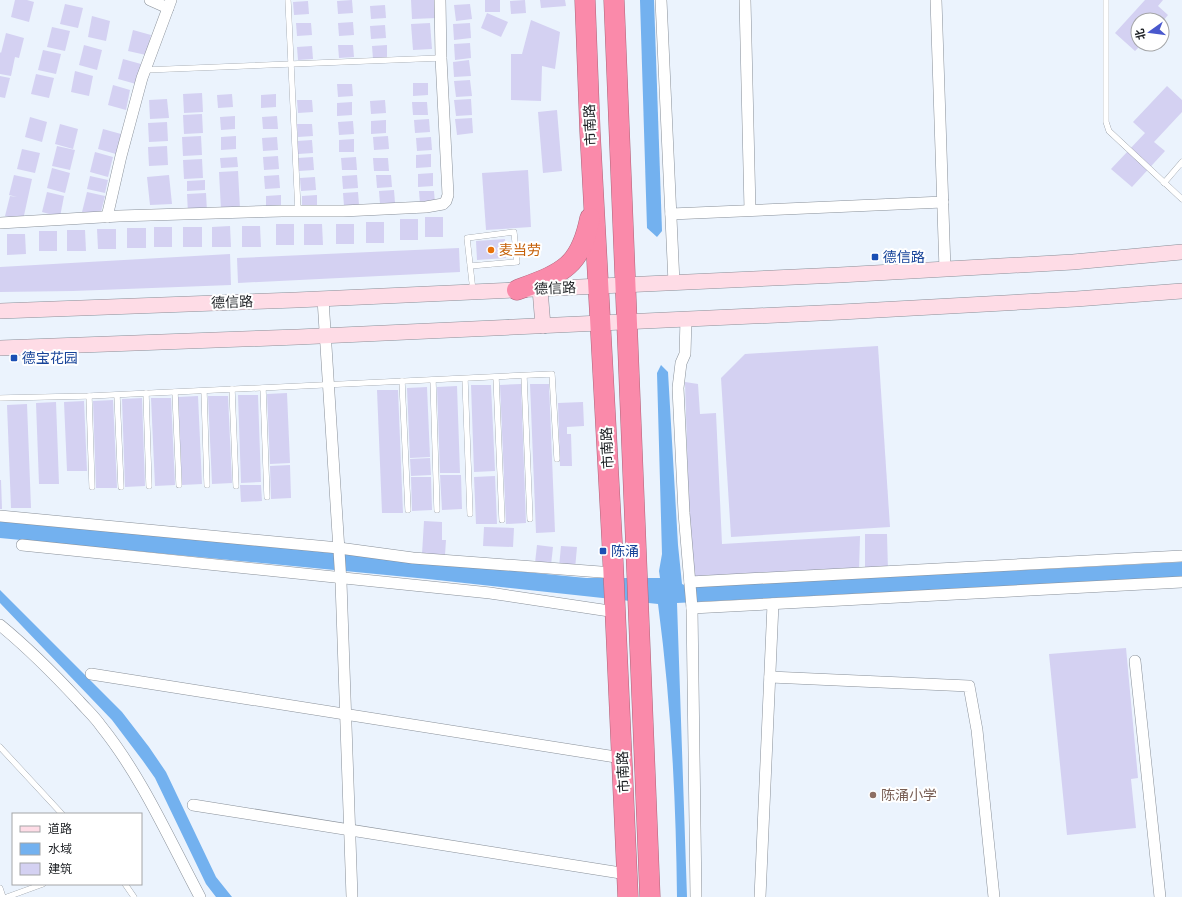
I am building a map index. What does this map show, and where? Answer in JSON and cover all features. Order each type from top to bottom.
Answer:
[{"type":"highway","name":"市南路","points":[[585,0],[598,286],[614,574],[628,897]]},
{"type":"highway","name":"市南路","points":[[614,0],[650,897]]},
{"type":"highway","points":[[517,290],[552,277],[570,264],[578,253],[587,234],[594,198]]},
{"type":"main road","name":"德信路","points":[[0,311],[323,299],[945,270],[1073,262],[1182,252]]},
{"type":"main road","points":[[540,289],[543,326]]},
{"type":"main road","points":[[0,348],[543,326],[960,306],[1182,291]]},
{"type":"street","points":[[107,217],[121,156],[145,70],[169,4],[150,0]]},
{"type":"street","points":[[0,223],[107,217],[343,211],[426,207],[443,204],[448,195],[441,58],[440,0]]},
{"type":"street","points":[[661,0],[674,283]]},
{"type":"street","points":[[745,0],[750,210]]},
{"type":"street","points":[[936,0],[945,270]]},
{"type":"street","points":[[671,214],[943,202]]},
{"type":"street","points":[[323,299],[339,550],[352,897]]},
{"type":"street","points":[[686,319],[685,354],[681,363],[678,388],[684,513],[691,605],[696,897]]},
{"type":"street","points":[[0,516],[413,558],[614,574]]},
{"type":"street","points":[[22,545],[340,575],[615,609]]},
{"type":"street","points":[[690,584],[1182,556]]},
{"type":"street","points":[[691,605],[773,604],[1182,582]]},
{"type":"street","points":[[760,897],[773,604]]},
{"type":"street","points":[[0,625],[17,639],[66,687],[101,725],[150,800],[200,897]]},
{"type":"street","points":[[1135,661],[1160,897]]},
{"type":"street","points":[[91,674],[622,758]]},
{"type":"street","points":[[770,677],[969,686],[977,730],[994,897]]},
{"type":"street","points":[[193,805],[627,874]]},
{"type":"lane","points":[[288,0],[298,211]]},
{"type":"lane","points":[[1106,0],[1106,122],[1109,131],[1182,199]]},
{"type":"lane","points":[[145,70],[441,58]]},
{"type":"lane","points":[[1164,183],[1182,162]]},
{"type":"lane","points":[[470,266],[517,262],[514,232],[467,238],[470,266],[473,292]]},
{"type":"lane","points":[[0,398],[116,395],[552,374],[557,459]]},
{"type":"lane","points":[[524,376],[530,519]]},
{"type":"lane","points":[[496,377],[502,520]]},
{"type":"lane","points":[[466,379],[470,514]]},
{"type":"lane","points":[[432,380],[437,510]]},
{"type":"lane","points":[[402,382],[408,510]]},
{"type":"lane","points":[[263,388],[267,497]]},
{"type":"lane","points":[[232,389],[236,486]]},
{"type":"lane","points":[[204,391],[207,485]]},
{"type":"lane","points":[[175,392],[179,485]]},
{"type":"lane","points":[[146,393],[149,486]]},
{"type":"lane","points":[[116,395],[121,487]]},
{"type":"lane","points":[[89,396],[92,487]]},
{"type":"lane","points":[[0,748],[61,813]]},
{"type":"lane","points":[[7,897],[40,885]]},
{"type":"lane","points":[[126,885],[134,897]]},
{"type":"lane","points":[[0,888],[3,897]]},
{"type":"water","points":[[640,0],[654,0],[662,231],[657,237],[647,228]]},
{"type":"water","points":[[661,365],[668,372],[678,545],[682,584],[689,587],[1182,562],[1182,577],[677,603],[687,897],[677,897],[672,750],[663,641],[658,604],[428,579],[0,538],[0,520],[586,578],[660,578],[659,571],[662,554],[657,373]]},
{"type":"water","points":[[0,590],[122,712],[149,747],[166,772],[216,877],[232,897],[216,897],[206,884],[155,778],[112,720],[0,603]]},
{"type":"building","points":[[15,0],[27,0],[34,2],[29,22],[11,17]]},
{"type":"building","points":[[352,0],[353,13],[338,14],[337,1]]},
{"type":"building","points":[[411,0],[436,0],[437,18],[412,19]]},
{"type":"building","points":[[485,0],[500,0],[500,12],[485,12]]},
{"type":"building","points":[[525,0],[526,13],[511,14],[510,1]]},
{"type":"building","points":[[540,0],[565,0],[566,6],[541,8]]},
{"type":"building","points":[[1145,0],[1163,0],[1158,6],[1165,12],[1134,12]]},
{"type":"building","points":[[308,1],[309,14],[294,15],[293,2]]},
{"type":"building","points":[[65,4],[83,8],[78,28],[60,24]]},
{"type":"building","points":[[470,4],[472,19],[456,21],[454,5]]},
{"type":"building","points":[[385,5],[386,18],[371,19],[370,6]]},
{"type":"building","points":[[487,13],[508,22],[501,37],[481,28]]},
{"type":"building","points":[[92,16],[110,21],[106,41],[88,37]]},
{"type":"building","points":[[1130,16],[1130,46],[1115,33]]},
{"type":"building","points":[[531,20],[560,32],[555,69],[542,66],[541,101],[511,100],[511,54],[522,54]]},
{"type":"building","points":[[353,22],[354,35],[339,36],[338,23]]},
{"type":"building","points":[[296,23],[311,23],[312,35],[297,36]]},
{"type":"building","points":[[430,23],[432,49],[413,50],[411,24]]},
{"type":"building","points":[[470,23],[471,38],[454,40],[453,24]]},
{"type":"building","points":[[385,25],[386,38],[371,39],[370,26]]},
{"type":"building","points":[[52,27],[70,31],[65,51],[47,47]]},
{"type":"building","points":[[133,30],[151,35],[146,55],[128,51]]},
{"type":"building","points":[[6,33],[24,38],[19,58],[15,57],[11,76],[0,74],[0,52],[1,53]]},
{"type":"building","points":[[470,43],[471,58],[455,60],[454,44]]},
{"type":"building","points":[[84,45],[102,50],[97,70],[79,65]]},
{"type":"building","points":[[338,45],[353,45],[354,57],[339,58]]},
{"type":"building","points":[[387,45],[387,58],[373,59],[372,46]]},
{"type":"building","points":[[312,46],[313,59],[298,60],[297,47]]},
{"type":"building","points":[[43,50],[61,54],[56,74],[38,70]]},
{"type":"building","points":[[123,59],[141,64],[136,84],[118,79]]},
{"type":"building","points":[[469,60],[471,76],[454,77],[453,62]]},
{"type":"building","points":[[75,71],[93,76],[89,96],[71,92]]},
{"type":"building","points":[[36,74],[54,78],[49,98],[31,94]]},
{"type":"building","points":[[0,76],[10,78],[5,98],[0,97]]},
{"type":"building","points":[[470,80],[472,96],[456,97],[454,81]]},
{"type":"building","points":[[413,83],[428,83],[428,95],[413,96]]},
{"type":"building","points":[[337,84],[352,84],[353,96],[338,97]]},
{"type":"building","points":[[113,85],[130,90],[126,110],[108,105]]},
{"type":"building","points":[[1167,86],[1182,100],[1182,112],[1154,142],[1165,151],[1132,187],[1111,169],[1145,133],[1133,122]]},
{"type":"building","points":[[202,93],[203,112],[184,113],[183,94]]},
{"type":"building","points":[[232,94],[233,107],[218,108],[217,95]]},
{"type":"building","points":[[276,94],[276,107],[261,108],[261,95]]},
{"type":"building","points":[[167,99],[169,118],[150,119],[149,100]]},
{"type":"building","points":[[471,99],[472,115],[456,116],[454,100]]},
{"type":"building","points":[[297,100],[312,100],[313,112],[298,113]]},
{"type":"building","points":[[385,100],[386,113],[371,114],[370,101]]},
{"type":"building","points":[[352,102],[352,115],[337,116],[337,103]]},
{"type":"building","points":[[412,102],[427,102],[428,115],[413,115]]},
{"type":"building","points":[[557,110],[562,171],[543,173],[538,112]]},
{"type":"building","points":[[202,114],[203,133],[184,134],[183,115]]},
{"type":"building","points":[[235,116],[235,129],[221,130],[220,117]]},
{"type":"building","points":[[277,116],[278,129],[263,129],[262,117]]},
{"type":"building","points":[[30,117],[47,122],[42,142],[25,137]]},
{"type":"building","points":[[472,118],[473,133],[457,135],[455,119]]},
{"type":"building","points":[[429,119],[430,132],[415,133],[414,120]]},
{"type":"building","points":[[386,120],[386,133],[371,134],[371,121]]},
{"type":"building","points":[[353,121],[354,134],[339,135],[338,122]]},
{"type":"building","points":[[167,122],[168,141],[149,142],[148,123]]},
{"type":"building","points":[[60,124],[78,129],[73,149],[55,144]]},
{"type":"building","points":[[297,124],[312,124],[313,136],[298,137]]},
{"type":"building","points":[[103,129],[121,134],[116,154],[98,149]]},
{"type":"building","points":[[201,136],[202,155],[183,156],[182,137]]},
{"type":"building","points":[[236,136],[236,149],[221,150],[221,137]]},
{"type":"building","points":[[388,136],[389,149],[374,150],[373,137]]},
{"type":"building","points":[[277,137],[278,150],[263,151],[262,138]]},
{"type":"building","points":[[431,137],[432,150],[417,151],[416,138]]},
{"type":"building","points":[[354,139],[354,152],[339,152],[339,140]]},
{"type":"building","points":[[312,140],[313,153],[298,154],[297,141]]},
{"type":"building","points":[[57,146],[75,150],[70,170],[52,166]]},
{"type":"building","points":[[167,146],[168,165],[149,166],[148,147]]},
{"type":"building","points":[[22,149],[40,153],[35,173],[17,169]]},
{"type":"building","points":[[95,152],[113,157],[108,177],[90,172]]},
{"type":"building","points":[[431,154],[431,167],[416,168],[416,155]]},
{"type":"building","points":[[278,156],[279,169],[264,170],[263,157]]},
{"type":"building","points":[[237,157],[238,167],[221,168],[220,158]]},
{"type":"building","points":[[313,157],[314,170],[299,171],[298,158]]},
{"type":"building","points":[[356,157],[357,170],[342,170],[341,158]]},
{"type":"building","points":[[373,158],[388,158],[389,171],[374,171]]},
{"type":"building","points":[[202,159],[203,178],[184,179],[183,160]]},
{"type":"building","points":[[52,168],[70,173],[65,193],[47,188]]},
{"type":"building","points":[[528,170],[531,227],[486,230],[482,173]]},
{"type":"building","points":[[238,171],[240,209],[221,210],[219,172]]},
{"type":"building","points":[[433,173],[433,186],[418,187],[418,174]]},
{"type":"building","points":[[14,175],[32,179],[23,220],[5,216],[10,196],[17,197],[9,195]]},
{"type":"building","points":[[169,175],[172,204],[150,205],[147,177]]},
{"type":"building","points":[[279,175],[280,188],[265,189],[264,176]]},
{"type":"building","points":[[357,175],[358,188],[343,189],[342,176]]},
{"type":"building","points":[[376,175],[391,175],[392,187],[377,188]]},
{"type":"building","points":[[90,176],[108,180],[105,193],[87,189]]},
{"type":"building","points":[[315,177],[316,190],[301,191],[300,178]]},
{"type":"building","points":[[205,180],[205,190],[187,191],[187,181]]},
{"type":"building","points":[[394,190],[395,203],[380,204],[379,191]]},
{"type":"building","points":[[419,191],[434,191],[435,204],[420,204]]},
{"type":"building","points":[[47,192],[64,196],[60,217],[42,212]]},
{"type":"building","points":[[87,192],[105,196],[100,216],[82,212]]},
{"type":"building","points":[[358,192],[359,205],[344,206],[343,193]]},
{"type":"building","points":[[206,193],[207,212],[188,213],[187,194]]},
{"type":"building","points":[[281,195],[281,208],[266,209],[266,196]]},
{"type":"building","points":[[317,195],[317,208],[302,209],[302,196]]},
{"type":"building","points":[[425,217],[443,217],[443,237],[425,237]]},
{"type":"building","points":[[400,219],[418,219],[418,240],[400,240]]},
{"type":"building","points":[[366,222],[384,222],[384,243],[366,243]]},
{"type":"building","points":[[276,224],[294,224],[294,245],[276,245]]},
{"type":"building","points":[[304,224],[322,224],[323,245],[304,245]]},
{"type":"building","points":[[336,224],[354,224],[354,244],[336,244]]},
{"type":"building","points":[[230,226],[231,247],[212,247],[212,227]]},
{"type":"building","points":[[242,226],[260,226],[261,247],[242,247]]},
{"type":"building","points":[[154,227],[172,227],[172,247],[154,247]]},
{"type":"building","points":[[183,227],[202,227],[202,247],[183,247]]},
{"type":"building","points":[[127,228],[146,228],[146,248],[127,248]]},
{"type":"building","points":[[97,229],[116,229],[116,249],[98,249]]},
{"type":"building","points":[[67,230],[85,230],[86,251],[67,251]]},
{"type":"building","points":[[39,231],[57,231],[57,251],[39,251]]},
{"type":"building","points":[[7,234],[25,234],[26,254],[7,255]]},
{"type":"building","name":"麦当劳","points":[[505,239],[506,258],[477,260],[476,241]]},
{"type":"building","points":[[459,248],[460,272],[238,283],[237,258]]},
{"type":"building","points":[[230,254],[231,285],[73,291],[0,292],[0,267]]},
{"type":"building","points":[[878,346],[890,527],[731,537],[721,378],[745,354]]},
{"type":"building","points":[[685,382],[698,384],[700,414],[716,413],[722,544],[860,536],[859,571],[691,578]]},
{"type":"building","points":[[521,384],[526,523],[506,524],[500,385]]},
{"type":"building","points":[[530,384],[549,384],[555,532],[536,533]]},
{"type":"building","points":[[471,385],[491,385],[495,471],[474,472]]},
{"type":"building","points":[[457,386],[460,473],[440,473],[437,387]]},
{"type":"building","points":[[427,387],[430,457],[410,458],[407,388]]},
{"type":"building","points":[[377,390],[398,390],[403,513],[382,513]]},
{"type":"building","points":[[287,393],[290,463],[270,464],[267,394]]},
{"type":"building","points":[[238,395],[258,395],[261,482],[241,483]]},
{"type":"building","points":[[198,396],[202,484],[182,485],[178,397]]},
{"type":"building","points":[[208,396],[228,396],[232,483],[212,484]]},
{"type":"building","points":[[142,398],[145,486],[125,487],[122,399]]},
{"type":"building","points":[[151,398],[171,398],[175,485],[155,486]]},
{"type":"building","points":[[113,400],[117,488],[96,488],[93,401]]},
{"type":"building","points":[[84,401],[87,471],[67,471],[64,402]]},
{"type":"building","points":[[56,402],[59,484],[39,484],[36,403]]},
{"type":"building","points":[[583,402],[584,426],[567,427],[567,434],[571,434],[572,466],[560,466],[558,403]]},
{"type":"building","points":[[27,404],[31,508],[11,508],[7,405]]},
{"type":"building","points":[[430,458],[431,475],[411,476],[410,459]]},
{"type":"building","points":[[290,465],[291,498],[271,499],[270,466]]},
{"type":"building","points":[[440,475],[461,475],[462,509],[442,510]]},
{"type":"building","points":[[495,476],[497,524],[476,524],[474,477]]},
{"type":"building","points":[[411,477],[431,477],[432,510],[412,511]]},
{"type":"building","points":[[1,480],[2,509],[0,509]]},
{"type":"building","points":[[240,485],[261,485],[262,501],[241,502]]},
{"type":"building","points":[[424,521],[442,522],[442,540],[446,540],[445,555],[422,554]]},
{"type":"building","points":[[484,527],[514,528],[513,547],[483,546]]},
{"type":"building","points":[[865,534],[887,534],[888,571],[865,571]]},
{"type":"building","points":[[537,545],[553,547],[551,565],[535,563]]},
{"type":"building","points":[[561,546],[577,547],[575,569],[559,567]]},
{"type":"building","points":[[1126,648],[1138,778],[1131,779],[1136,828],[1067,835],[1049,654]]},
{"type":"place","name":"麦当劳","points":[[491,250]]},
{"type":"place","name":"德信路","points":[[875,257]]},
{"type":"place","name":"德宝花园","points":[[14,358]]},
{"type":"place","name":"陈涌","points":[[603,551]]},
{"type":"place","name":"陈涌小学","points":[[873,795]]}]
